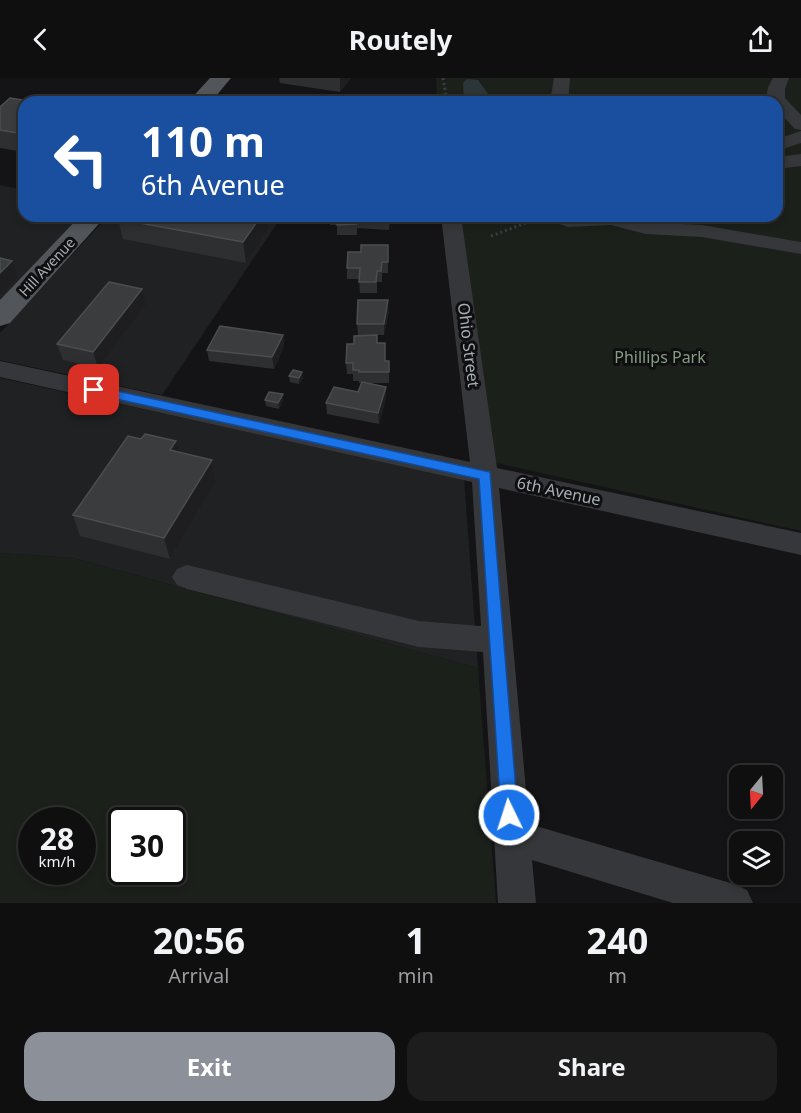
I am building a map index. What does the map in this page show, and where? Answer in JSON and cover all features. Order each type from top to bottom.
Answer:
[{"type":"main road","points":[[205,96],[222,78]]},
{"type":"main road","name":"Hill Avenue","points":[[0,317],[88,222]]},
{"type":"street","points":[[560,96],[562,78]]},
{"type":"street","points":[[775,96],[781,78]]},
{"type":"street","points":[[783,106],[801,125]]},
{"type":"street","points":[[783,143],[801,137]]},
{"type":"street","points":[[783,162],[801,160]]},
{"type":"street","name":"Ohio Street","points":[[452,222],[485,475],[517,903]]},
{"type":"street","points":[[623,222],[646,228],[711,232],[801,248]]},
{"type":"street","name":"6th Avenue","points":[[0,369],[801,544]]},
{"type":"street","points":[[187,577],[419,634],[497,640]]},
{"type":"street","points":[[511,836],[734,903]]},
{"type":"path","points":[[443,78],[446,96]]},
{"type":"path","points":[[491,236],[529,222]]},
{"type":"shaded area","points":[[467,79],[478,80],[490,96],[464,96],[463,83]]},
{"type":"shaded area","points":[[0,185],[18,189],[18,222],[74,222],[0,301]]},
{"type":"shaded area","points":[[102,222],[278,222],[162,395],[0,360],[0,333]]},
{"type":"shaded area","points":[[0,378],[464,479],[478,668],[73,558],[0,553]]},
{"type":"green space","name":"Phillips Park","points":[[436,78],[801,78],[801,531],[492,462],[459,222],[783,222],[783,96],[437,96]]},
{"type":"green space","points":[[0,553],[73,558],[478,668],[496,903],[0,903]]},
{"type":"building","points":[[10,98],[18,99],[18,133],[0,130],[0,107]]},
{"type":"building","points":[[134,222],[257,222],[243,242]]},
{"type":"building","points":[[337,222],[356,222],[356,224],[337,225]]},
{"type":"building","points":[[361,245],[388,245],[388,262],[382,262],[381,271],[377,271],[376,282],[359,282],[360,268],[347,268],[348,252],[361,252]]},
{"type":"building","points":[[0,258],[12,261],[0,273]]},
{"type":"building","points":[[109,282],[142,289],[93,352],[57,344]]},
{"type":"building","points":[[358,300],[388,300],[384,324],[357,324]]},
{"type":"building","points":[[220,326],[283,335],[272,357],[207,350]]},
{"type":"building","points":[[377,335],[377,343],[385,343],[385,361],[389,361],[389,372],[353,370],[353,363],[346,363],[347,344],[354,344],[354,336]]},
{"type":"building","points":[[293,370],[302,372],[299,378],[289,376]]},
{"type":"building","points":[[362,382],[386,387],[378,413],[326,403],[334,387],[358,392]]},
{"type":"building","points":[[269,392],[283,394],[278,403],[265,400]]},
{"type":"building","points":[[145,434],[176,441],[170,450],[212,460],[164,538],[73,515],[128,436],[141,439]]},
{"type":"route","points":[[94,390],[485,475],[509,815]]}]
